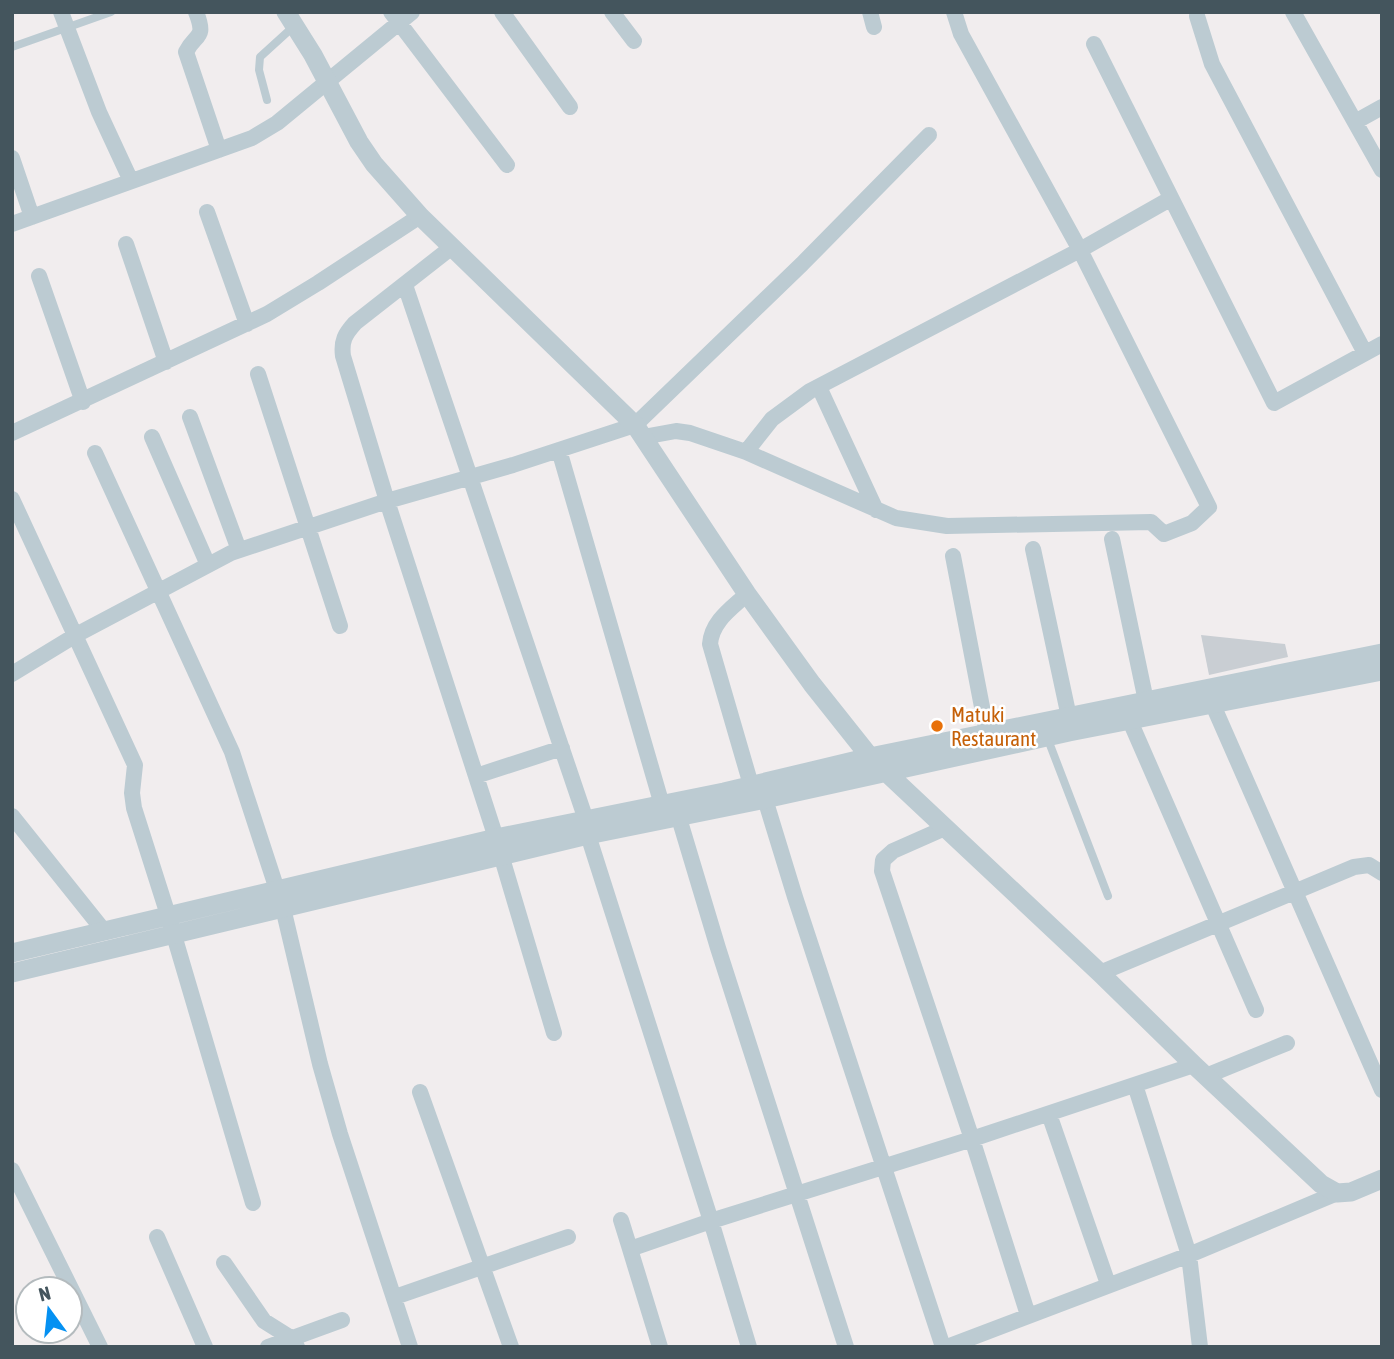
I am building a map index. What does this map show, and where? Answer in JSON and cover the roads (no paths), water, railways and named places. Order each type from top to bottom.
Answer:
[{"type":"street","points":[[61,12],[99,112],[131,181]]},
{"type":"street","points":[[196,12],[201,30],[198,39],[186,52],[219,150]]},
{"type":"street","points":[[12,224],[252,138],[277,123],[326,82],[394,18],[412,12]]},
{"type":"street","points":[[502,12],[570,107]]},
{"type":"street","points":[[612,12],[634,41]]},
{"type":"street","points":[[12,674],[76,635],[239,550],[470,476],[559,450],[639,431],[676,430],[690,433],[746,452],[896,518],[947,526],[1151,522],[1164,534],[1192,523],[1209,508],[1080,250],[972,56],[954,12]]},
{"type":"street","points":[[1293,12],[1382,170]]},
{"type":"street","points":[[1196,16],[1212,64],[1365,354]]},
{"type":"street","points":[[394,18],[507,165]]},
{"type":"street","points":[[291,19],[374,164],[420,216],[639,431],[747,594],[812,684],[870,757],[1321,1184],[1337,1193]]},
{"type":"street","points":[[1094,44],[1274,403],[1382,344]]},
{"type":"street","points":[[1354,121],[1382,107]]},
{"type":"street","points":[[639,431],[929,135]]},
{"type":"street","points":[[12,158],[32,217]]},
{"type":"street","points":[[746,452],[772,419],[788,405],[1080,250],[1170,199]]},
{"type":"street","points":[[207,212],[247,324]]},
{"type":"street","points":[[12,433],[247,324],[318,283],[420,216]]},
{"type":"street","points":[[126,244],[166,362]]},
{"type":"street","points":[[452,247],[355,323],[345,334],[343,356],[387,502],[499,846],[554,1033]]},
{"type":"street","points":[[39,276],[83,402]]},
{"type":"street","points":[[405,285],[562,748],[749,1347]]},
{"type":"street","points":[[258,374],[340,626]]},
{"type":"street","points":[[819,387],[876,509]]},
{"type":"street","points":[[190,416],[239,550]]},
{"type":"street","points":[[152,438],[208,565]]},
{"type":"street","points":[[559,450],[662,805]]},
{"type":"street","points":[[95,453],[232,752],[280,899],[337,1122],[410,1347]]},
{"type":"street","points":[[12,499],[135,765],[132,793],[134,808],[253,1203]]},
{"type":"street","points":[[1112,539],[1146,701]]},
{"type":"street","points":[[1033,549],[1069,717]]},
{"type":"street","points":[[953,556],[987,733]]},
{"type":"street","points":[[747,594],[716,623],[710,644],[945,1347],[1189,1255],[1337,1193],[1351,1192],[1382,1179]]},
{"type":"street","points":[[587,827],[679,818],[870,757],[1382,653]]},
{"type":"street","points":[[12,974],[174,934],[280,899],[587,827],[662,805],[886,772],[1047,737],[1382,671]]},
{"type":"street","points":[[1213,705],[1376,1062],[1382,1090]]},
{"type":"street","points":[[1130,721],[1255,1010]]},
{"type":"street","points":[[476,776],[562,748]]},
{"type":"street","points":[[12,816],[104,931]]},
{"type":"street","points":[[679,818],[846,1347]]},
{"type":"street","points":[[946,828],[893,851],[883,860],[882,871],[1028,1315]]},
{"type":"street","points":[[1100,973],[1354,867],[1369,865],[1382,873]]},
{"type":"street","points":[[12,953],[168,915],[280,899]]},
{"type":"street","points":[[630,1249],[1135,1085],[1200,1071],[1287,1043]]},
{"type":"street","points":[[1135,1085],[1189,1255],[1200,1347]]},
{"type":"street","points":[[420,1093],[511,1347]]},
{"type":"street","points":[[1049,1114],[1108,1284]]},
{"type":"street","points":[[12,1170],[100,1347]]},
{"type":"street","points":[[621,1220],[660,1347]]},
{"type":"street","points":[[157,1237],[205,1347]]},
{"type":"street","points":[[395,1297],[568,1237]]},
{"type":"street","points":[[224,1263],[264,1321],[294,1342]]},
{"type":"street","points":[[268,1347],[294,1342],[342,1320]]},
{"type":"lane","points":[[12,47],[111,12]]},
{"type":"lane","points":[[267,100],[259,70],[260,57],[291,19]]},
{"type":"lane","points":[[1047,737],[1108,896]]},
{"type":"place","name":"Matuki Restaurant","points":[[937,726]]}]
